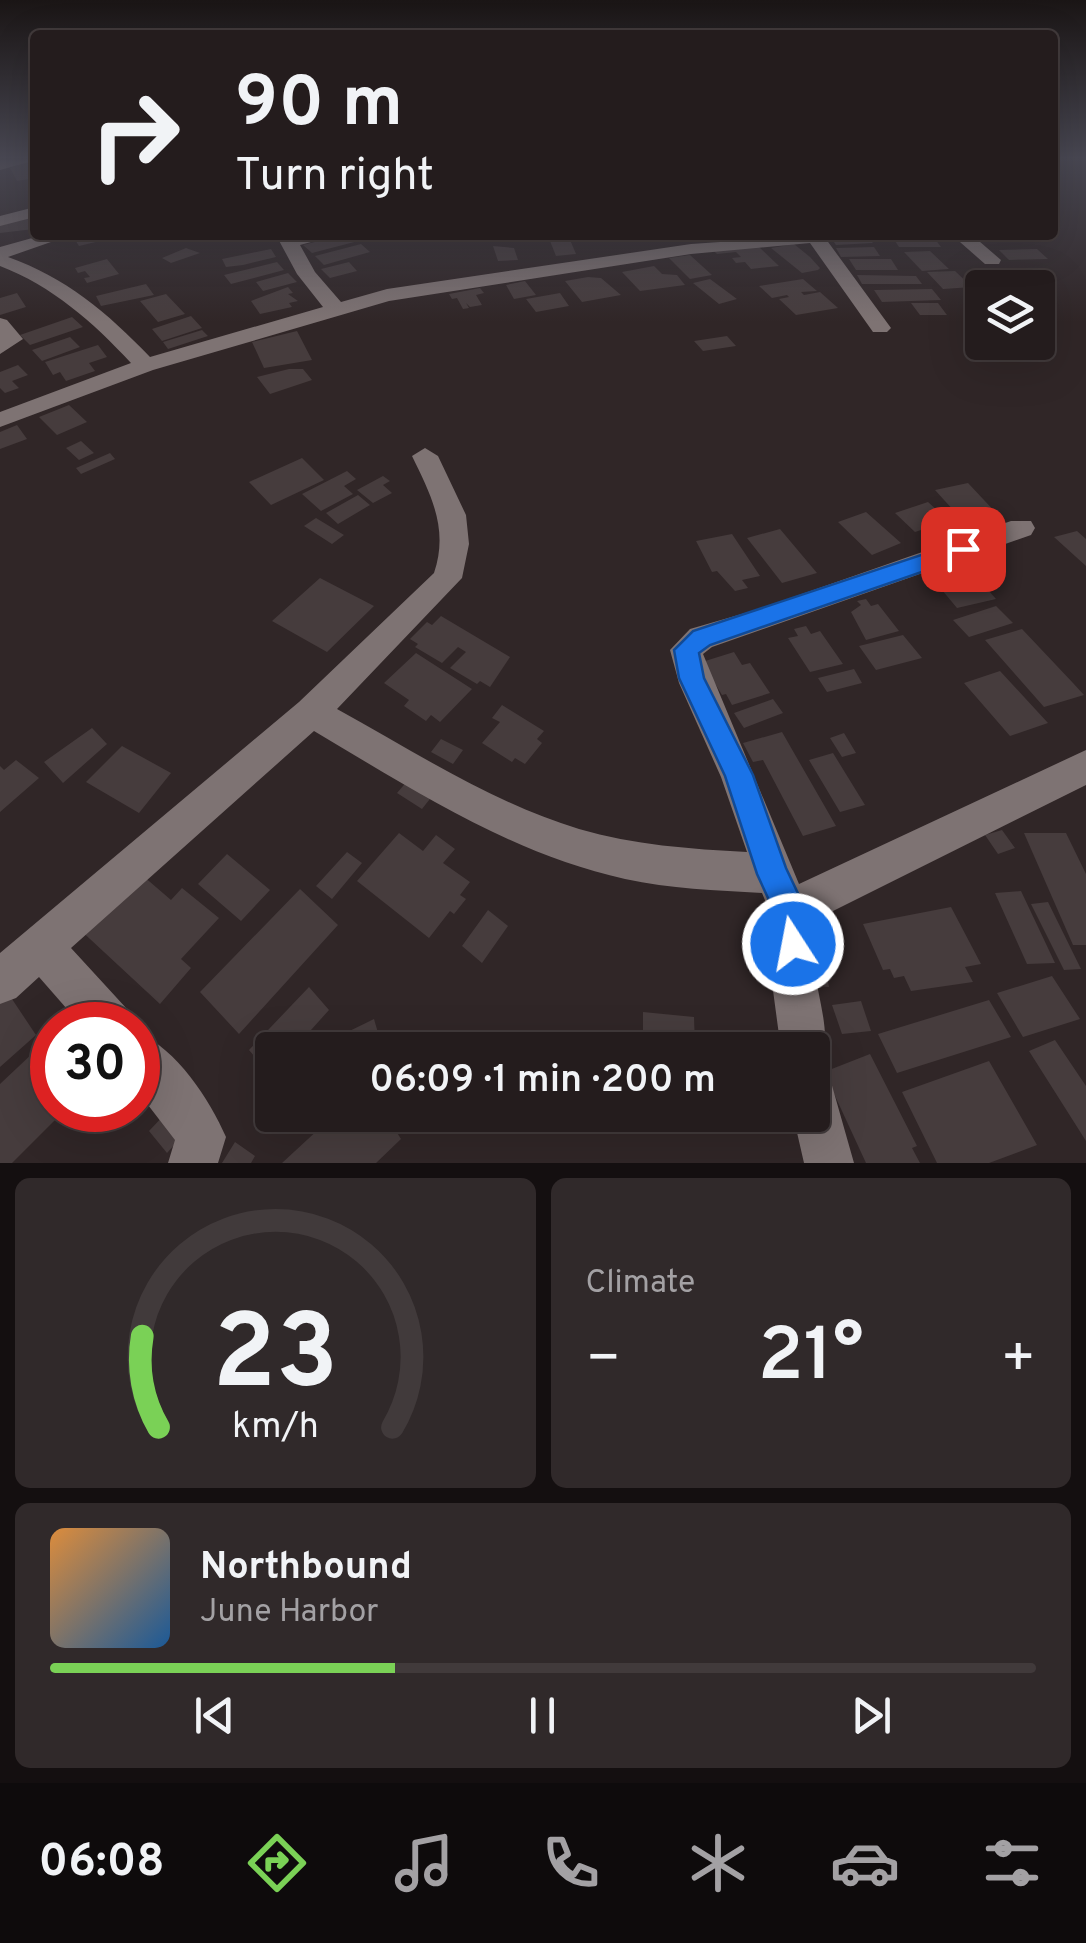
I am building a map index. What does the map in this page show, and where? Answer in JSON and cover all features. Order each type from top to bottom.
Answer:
[{"type":"street","points":[[0,220],[29,213]]},
{"type":"street","points":[[0,256],[47,240]]},
{"type":"street","points":[[288,240],[335,308]]},
{"type":"street","points":[[636,240],[646,256]]},
{"type":"street","points":[[0,420],[145,365],[266,332],[335,308],[447,284],[646,256],[688,242],[730,240]]},
{"type":"street","points":[[817,240],[880,328]]},
{"type":"street","points":[[967,240],[992,260]]},
{"type":"street","points":[[0,256],[46,278],[110,326],[145,365]]},
{"type":"street","points":[[0,324],[12,338],[0,347]]},
{"type":"street","points":[[0,982],[312,712],[447,578],[458,552],[453,512],[425,456]]},
{"type":"street","points":[[801,1032],[792,968],[795,921],[772,874],[739,775],[692,678],[686,650],[701,638],[834,596],[1021,528]]},
{"type":"street","points":[[312,712],[475,804],[572,846],[623,859],[772,874]]},
{"type":"street","points":[[795,921],[812,899],[1086,766]]},
{"type":"street","points":[[41,946],[90,1002]]},
{"type":"street","points":[[160,1082],[201,1137],[193,1163]]},
{"type":"street","points":[[822,1132],[829,1163]]},
{"type":"building","points":[[30,217],[30,229],[0,233],[0,224]]},
{"type":"building","points":[[75,240],[104,240],[79,246]]},
{"type":"building","points":[[322,240],[362,240],[312,253],[303,245]]},
{"type":"building","points":[[550,240],[570,240],[576,254],[556,256]]},
{"type":"building","points":[[832,240],[873,243],[836,245]]},
{"type":"building","points":[[894,240],[936,240],[941,247],[899,247]]},
{"type":"building","points":[[361,244],[370,252],[324,265],[315,256]]},
{"type":"building","points":[[794,244],[818,270],[802,273],[771,248]]},
{"type":"building","points":[[493,246],[514,248],[518,260],[498,261]]},
{"type":"building","points":[[758,246],[779,266],[751,269],[745,262],[736,263],[732,258],[741,257],[736,252],[717,254],[712,249]]},
{"type":"building","points":[[874,247],[880,256],[841,257],[836,248]]},
{"type":"building","points":[[186,248],[200,253],[171,263],[162,258]]},
{"type":"building","points":[[271,249],[276,257],[243,265],[226,267],[222,259]]},
{"type":"building","points":[[1037,249],[1048,259],[1009,260],[999,250]]},
{"type":"building","points":[[930,251],[949,269],[922,271],[904,252]]},
{"type":"building","points":[[690,255],[712,275],[690,279],[669,258]]},
{"type":"building","points":[[107,259],[119,274],[87,283],[84,278],[90,277],[75,268]]},
{"type":"building","points":[[849,259],[891,259],[898,270],[856,270]]},
{"type":"building","points":[[277,262],[284,270],[231,284],[224,275]]},
{"type":"building","points":[[349,262],[357,271],[330,278],[321,269]]},
{"type":"building","points":[[654,266],[662,274],[677,275],[685,285],[640,291],[622,272]]},
{"type":"building","points":[[955,271],[965,280],[965,287],[943,289],[927,272]]},
{"type":"building","points":[[288,273],[297,282],[263,291],[256,282]]},
{"type":"building","points":[[857,275],[916,276],[922,284],[862,284]]},
{"type":"building","points":[[601,278],[621,295],[582,302],[565,281]]},
{"type":"building","points":[[710,279],[737,299],[719,304],[693,283]]},
{"type":"building","points":[[803,279],[817,291],[801,292],[804,295],[820,292],[838,308],[796,315],[779,299],[787,295],[772,298],[759,286]]},
{"type":"building","points":[[525,281],[536,295],[514,299],[506,285]]},
{"type":"building","points":[[146,284],[154,295],[101,306],[96,296]]},
{"type":"building","points":[[288,287],[293,293],[288,294],[298,301],[289,303],[292,307],[260,314],[251,301]]},
{"type":"building","points":[[480,288],[484,293],[476,295],[482,305],[470,307],[466,303],[469,308],[463,309],[457,298],[452,299],[449,294]]},
{"type":"building","points":[[932,289],[941,300],[882,302],[874,290]]},
{"type":"building","points":[[17,293],[26,307],[0,315],[0,298]]},
{"type":"building","points":[[560,293],[569,306],[536,312],[526,299]]},
{"type":"building","points":[[166,294],[185,314],[158,322],[140,301]]},
{"type":"building","points":[[911,303],[938,303],[947,315],[920,315]]},
{"type":"building","points":[[191,316],[202,328],[162,341],[152,329]]},
{"type":"building","points":[[72,317],[83,327],[30,345],[20,335]]},
{"type":"building","points":[[202,330],[208,336],[168,349],[163,342]]},
{"type":"building","points":[[297,331],[312,360],[264,368],[252,342]]},
{"type":"building","points":[[727,336],[736,346],[703,351],[694,341]]},
{"type":"building","points":[[70,337],[80,347],[42,361],[32,350]]},
{"type":"building","points":[[98,345],[107,357],[89,363],[95,371],[66,381],[60,372],[53,375],[45,362]]},
{"type":"building","points":[[18,365],[28,375],[12,381],[19,388],[5,393],[0,388],[0,372]]},
{"type":"building","points":[[303,369],[312,380],[270,394],[257,377]]},
{"type":"building","points":[[69,405],[87,422],[57,435],[39,417]]},
{"type":"building","points":[[17,425],[27,439],[0,449],[0,432]]},
{"type":"building","points":[[81,441],[94,453],[79,460],[66,448]]},
{"type":"building","points":[[110,453],[115,459],[81,474],[76,468]]},
{"type":"building","points":[[302,458],[324,480],[271,505],[249,482]]},
{"type":"building","points":[[347,471],[356,479],[344,486],[353,494],[321,511],[302,494]]},
{"type":"building","points":[[383,476],[390,481],[383,485],[392,493],[373,503],[357,490]]},
{"type":"building","points":[[968,483],[999,516],[964,522],[935,490]]},
{"type":"building","points":[[358,495],[370,505],[338,524],[326,513]]},
{"type":"building","points":[[928,502],[950,522],[939,525],[944,530],[915,532],[895,513]]},
{"type":"building","points":[[866,512],[901,543],[872,555],[838,522]]},
{"type":"building","points":[[316,518],[344,535],[332,544],[304,526]]},
{"type":"building","points":[[780,529],[817,573],[782,583],[747,538]]},
{"type":"building","points":[[1077,531],[1086,539],[1086,566],[1054,537]]},
{"type":"building","points":[[732,534],[760,576],[742,580],[748,588],[735,591],[717,571],[712,572],[696,541]]},
{"type":"building","points":[[954,566],[958,571],[969,568],[996,599],[957,608],[932,578],[945,575],[939,569]]},
{"type":"building","points":[[320,578],[374,606],[327,652],[272,621]]},
{"type":"building","points":[[866,599],[871,606],[878,604],[899,631],[866,640],[851,612],[861,605],[857,601]]},
{"type":"building","points":[[996,606],[1013,623],[969,637],[953,620]]},
{"type":"building","points":[[441,616],[510,657],[490,687],[450,668],[466,652],[458,647],[442,663],[415,647],[418,644],[410,639],[427,622],[432,625]]},
{"type":"building","points":[[806,626],[811,634],[820,631],[843,664],[810,672],[788,638],[798,636],[794,629]]},
{"type":"building","points":[[1022,629],[1084,695],[1044,707],[985,640]]},
{"type":"building","points":[[903,635],[922,658],[876,670],[859,646]]},
{"type":"building","points":[[734,652],[742,665],[750,663],[770,693],[732,705],[726,694],[722,695],[702,662]]},
{"type":"building","points":[[416,653],[472,689],[440,722],[431,715],[426,721],[404,706],[409,700],[384,683]]},
{"type":"building","points":[[854,669],[862,683],[827,692],[818,678]]},
{"type":"building","points":[[1000,671],[1048,723],[1010,736],[964,683]]},
{"type":"building","points":[[773,699],[783,713],[744,728],[734,713]]},
{"type":"building","points":[[502,705],[544,731],[537,739],[542,743],[525,764],[515,758],[512,762],[482,743],[500,722],[492,718]]},
{"type":"building","points":[[92,728],[107,744],[63,783],[44,762]]},
{"type":"building","points":[[782,732],[836,826],[803,836],[763,760],[753,762],[743,743]]},
{"type":"building","points":[[844,733],[856,753],[842,757],[830,738]]},
{"type":"building","points":[[441,739],[463,750],[453,764],[431,752]]},
{"type":"building","points":[[122,746],[171,773],[139,813],[86,782]]},
{"type":"building","points":[[833,753],[865,805],[840,812],[809,760]]},
{"type":"building","points":[[16,760],[39,778],[0,812],[0,766],[4,770]]},
{"type":"building","points":[[409,779],[433,795],[422,809],[397,793]]},
{"type":"building","points":[[1002,830],[1015,848],[998,854],[985,835]]},
{"type":"building","points":[[399,833],[423,851],[436,835],[455,849],[443,863],[470,882],[460,895],[466,899],[454,914],[450,911],[429,938],[357,881]]},
{"type":"building","points":[[1024,833],[1066,833],[1086,874],[1086,945],[1073,945]]},
{"type":"building","points":[[347,852],[362,863],[332,899],[316,886]]},
{"type":"building","points":[[227,854],[270,890],[241,921],[198,884]]},
{"type":"building","points":[[135,869],[171,900],[182,888],[219,918],[181,959],[191,968],[160,1004],[76,926]]},
{"type":"building","points":[[300,889],[338,925],[239,1034],[200,992]]},
{"type":"building","points":[[1021,891],[1055,963],[1027,964],[995,893]]},
{"type":"building","points":[[1048,902],[1081,969],[1064,970],[1031,904]]},
{"type":"building","points":[[951,907],[981,964],[965,967],[973,982],[911,991],[904,976],[894,978],[890,969],[883,970],[863,924]]},
{"type":"building","points":[[488,910],[508,926],[482,963],[462,946]]},
{"type":"building","points":[[797,942],[822,944],[829,987],[803,985]]},
{"type":"building","points":[[1052,976],[1080,1019],[1023,1037],[997,993]]},
{"type":"building","points":[[309,987],[329,1010],[309,1032],[266,1032]]},
{"type":"building","points":[[8,993],[30,1026],[30,1040],[0,1067],[0,999]]},
{"type":"building","points":[[989,1000],[1011,1037],[897,1073],[878,1034]]},
{"type":"building","points":[[861,1001],[871,1031],[842,1034],[832,1005]]},
{"type":"building","points":[[643,1012],[694,1017],[695,1032],[643,1032]]},
{"type":"building","points":[[374,1019],[378,1032],[347,1032]]},
{"type":"building","points":[[1055,1040],[1086,1086],[1086,1141],[1029,1051]]},
{"type":"building","points":[[870,1054],[917,1146],[912,1148],[920,1163],[866,1163],[830,1085],[830,1070]]},
{"type":"building","points":[[30,1056],[30,1132],[43,1132],[12,1163],[0,1163],[0,1084]]},
{"type":"building","points":[[989,1061],[1037,1145],[989,1163],[937,1163],[902,1092]]},
{"type":"building","points":[[167,1112],[184,1134],[167,1153],[150,1132],[160,1132],[160,1119]]},
{"type":"building","points":[[316,1132],[397,1132],[401,1139],[376,1163],[282,1163]]},
{"type":"building","points":[[235,1142],[255,1156],[251,1163],[222,1163]]},
{"type":"route","points":[[793,944],[795,921],[772,874],[739,775],[692,678],[686,650],[701,638],[963,549]]}]
